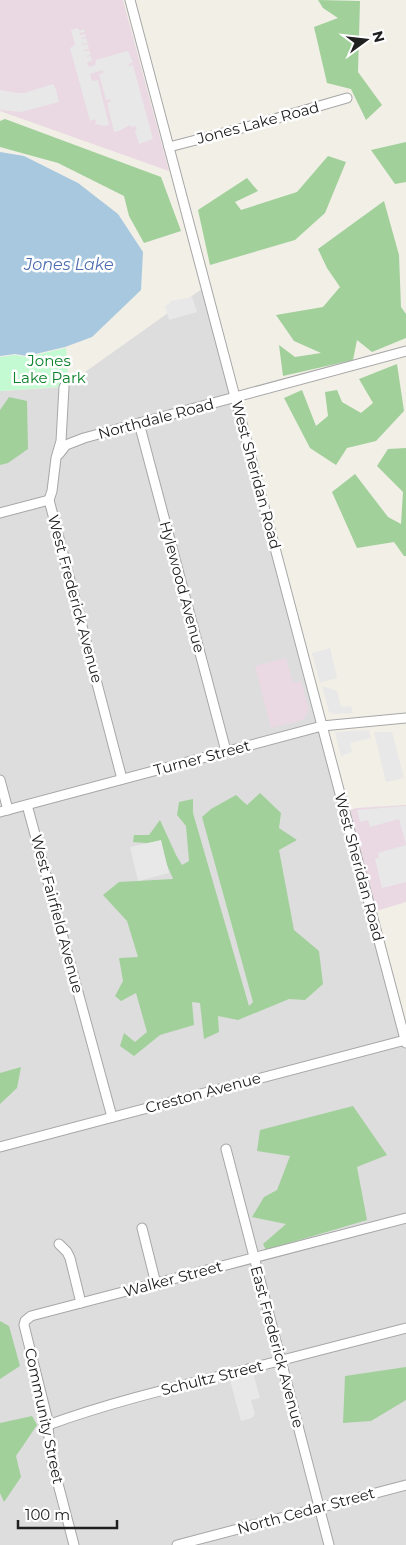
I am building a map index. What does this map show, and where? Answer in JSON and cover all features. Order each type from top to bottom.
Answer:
[{"type":"street","name":"West Sheridan Road","points":[[130,0],[406,1042]]},
{"type":"street","name":"Jones Lake Road","points":[[168,147],[250,126],[346,98]]},
{"type":"street","name":"Northdale Road","points":[[56,458],[66,445],[75,441],[406,351]]},
{"type":"street","name":"West Frederick Avenue","points":[[64,387],[61,441],[56,458],[49,500],[122,779]]},
{"type":"street","name":"Hylewood Avenue","points":[[139,423],[226,752]]},
{"type":"street","points":[[0,513],[49,500]]},
{"type":"street","name":"Turner Street","points":[[4,811],[322,726],[406,718]]},
{"type":"street","points":[[0,780],[4,811]]},
{"type":"street","name":"West Fairfield Avenue","points":[[27,805],[112,1117]]},
{"type":"street","name":"Creston Avenue","points":[[0,1146],[406,1042]]},
{"type":"street","name":"East Frederick Avenue","points":[[226,1149],[329,1545]]},
{"type":"street","name":"Walker Street","points":[[28,1318],[406,1218]]},
{"type":"street","points":[[142,1228],[156,1284]]},
{"type":"street","points":[[59,1244],[70,1258],[81,1303]]},
{"type":"street","name":"Community Street","points":[[28,1318],[24,1325],[48,1425],[51,1457],[74,1545]]},
{"type":"street","name":"Schultz Street","points":[[48,1425],[86,1411],[156,1391],[406,1328]]},
{"type":"street","name":"North Cedar Street","points":[[177,1545],[406,1485]]},
{"type":"shaded area","points":[[0,0],[123,0],[169,171],[0,111]]},
{"type":"shaded area","points":[[78,28],[80,31],[84,29],[85,32],[80,33],[80,35],[85,34],[86,36],[81,39],[86,38],[88,43],[82,44],[88,44],[89,49],[84,50],[85,52],[89,50],[91,55],[86,56],[91,56],[92,61],[87,62],[89,67],[95,65],[95,60],[128,51],[133,62],[128,65],[133,65],[153,139],[139,144],[135,131],[137,128],[130,125],[114,132],[107,103],[111,101],[110,99],[106,100],[99,74],[103,73],[103,70],[90,74],[92,81],[98,80],[109,125],[95,124],[95,119],[90,121],[70,48],[75,45],[71,30]]},
{"type":"shaded area","points":[[53,84],[59,102],[21,112],[0,110],[0,90],[24,93]]},
{"type":"shaded area","points":[[206,286],[406,1044],[406,1545],[0,1545],[0,391],[64,387]]},
{"type":"shaded area","points":[[192,297],[197,312],[169,320],[165,306],[170,304],[170,301]]},
{"type":"shaded area","points":[[330,648],[337,678],[320,683],[312,653]]},
{"type":"shaded area","points":[[286,658],[293,683],[301,681],[309,710],[303,720],[271,728],[255,666]]},
{"type":"shaded area","points":[[322,686],[337,691],[341,707],[351,706],[353,713],[334,714],[329,712]]},
{"type":"shaded area","points":[[369,730],[371,738],[350,743],[352,752],[341,756],[335,732]]},
{"type":"shaded area","points":[[374,732],[392,732],[404,778],[386,782]]},
{"type":"shaded area","points":[[406,805],[406,902],[376,911],[350,810]]},
{"type":"shaded area","points":[[406,806],[406,845],[399,819],[370,827],[368,820],[360,822],[357,810]]},
{"type":"shaded area","points":[[161,840],[169,873],[138,881],[130,847]]},
{"type":"shaded area","points":[[406,845],[406,882],[382,888],[375,859],[379,858],[378,853]]},
{"type":"shaded area","points":[[253,1373],[260,1398],[251,1400],[255,1414],[252,1418],[241,1421],[230,1380]]},
{"type":"green space","points":[[318,0],[360,1],[358,72],[382,105],[366,120],[351,89],[327,83],[314,27],[338,18],[323,8]]},
{"type":"green space","points":[[5,119],[161,177],[181,231],[144,243],[129,216],[124,196],[58,163],[0,147],[0,121]]},
{"type":"green space","points":[[406,142],[406,182],[395,184],[371,150]]},
{"type":"green space","points":[[328,156],[346,162],[325,213],[295,240],[210,265],[198,210],[247,178],[258,191],[235,202],[241,210],[297,192]]},
{"type":"green space","points":[[384,201],[399,255],[401,307],[406,314],[406,338],[372,352],[357,340],[353,360],[283,376],[279,345],[295,357],[321,353],[294,341],[276,315],[323,307],[340,287],[327,268],[318,249]]},
{"type":"green space","name":"Jones Lake Park","points":[[66,348],[69,386],[0,391],[0,357],[15,355],[27,357]]},
{"type":"green space","points":[[397,364],[404,411],[376,441],[347,448],[336,465],[310,448],[284,398],[302,390],[316,426],[328,416],[325,392],[337,390],[342,402],[361,413],[373,403],[359,379]]},
{"type":"green space","points":[[9,397],[27,401],[28,449],[8,463],[0,465],[0,410]]},
{"type":"green space","points":[[406,448],[406,556],[404,556],[394,542],[357,548],[332,492],[355,474],[388,517],[401,524],[403,492],[377,466],[388,449]]},
{"type":"green space","points":[[260,793],[281,813],[279,828],[297,840],[279,850],[294,930],[319,951],[323,984],[305,1000],[289,999],[238,1020],[218,1016],[219,1032],[204,1039],[200,1003],[192,1002],[194,1025],[160,1035],[134,1056],[120,1046],[124,1033],[135,1042],[147,1032],[136,993],[121,1001],[115,996],[123,981],[119,958],[138,957],[127,921],[103,895],[119,882],[173,879],[158,844],[133,842],[134,835],[149,835],[160,820],[182,865],[189,861],[186,826],[177,815],[179,802],[193,799],[193,813],[249,1006],[253,1002],[202,817],[211,809],[236,795],[247,805]]},
{"type":"green space","points":[[21,1067],[17,1088],[0,1104],[0,1073]]},
{"type":"green space","points":[[353,1106],[387,1155],[357,1167],[367,1220],[266,1250],[263,1244],[286,1224],[252,1217],[264,1197],[277,1190],[290,1156],[257,1151],[260,1130]]},
{"type":"green space","points":[[0,1321],[9,1326],[20,1366],[0,1379]]},
{"type":"green space","points":[[406,1367],[406,1400],[371,1421],[343,1423],[345,1376]]},
{"type":"green space","points":[[32,1416],[37,1425],[16,1456],[21,1477],[4,1502],[0,1493],[0,1423]]},
{"type":"water","name":"Jones Lake","points":[[0,152],[24,156],[78,183],[118,214],[143,252],[141,290],[92,337],[65,347],[27,356],[15,354],[0,356]]}]
